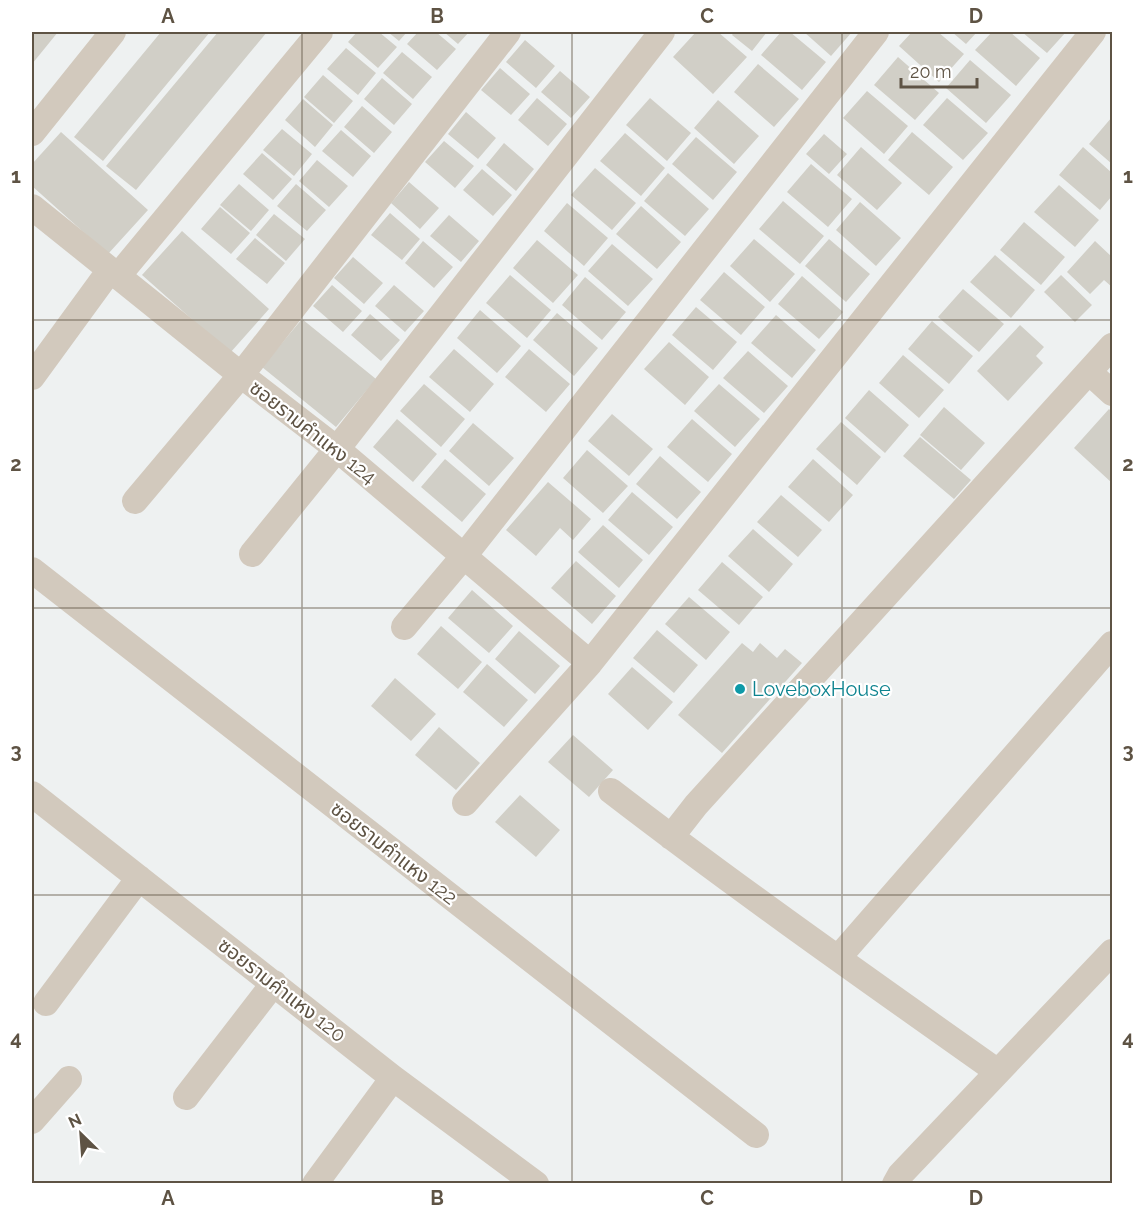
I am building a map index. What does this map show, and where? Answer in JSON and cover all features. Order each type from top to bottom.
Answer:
[{"type":"street","points":[[32,133],[113,32]]},
{"type":"street","points":[[32,377],[114,273],[320,32]]},
{"type":"street","points":[[135,501],[241,375],[507,32]]},
{"type":"street","points":[[252,554],[337,449],[662,32]]},
{"type":"street","points":[[404,627],[464,556],[876,32]]},
{"type":"street","points":[[465,803],[590,663],[1093,32]]},
{"type":"street","name":"ซอยรามคำแหง 124","points":[[32,207],[337,449],[590,663]]},
{"type":"street","points":[[671,837],[696,805],[1113,346]]},
{"type":"street","points":[[1089,372],[1113,393]]},
{"type":"street","name":"ซอยรามคำแหง 122","points":[[32,570],[756,1135]]},
{"type":"street","points":[[838,958],[1113,644]]},
{"type":"street","points":[[611,791],[671,837],[998,1072]]},
{"type":"street","name":"ซอยรามคำแหง 120","points":[[32,794],[518,1178]]},
{"type":"street","points":[[46,1003],[139,878]]},
{"type":"street","points":[[902,1181],[998,1072],[1113,952]]},
{"type":"street","points":[[186,1097],[274,983]]},
{"type":"street","points":[[315,1184],[393,1078]]},
{"type":"street","points":[[32,1121],[69,1079]]},
{"type":"building","points":[[32,32],[58,32],[32,64]]},
{"type":"building","points":[[161,32],[210,32],[103,161],[74,137]]},
{"type":"building","points":[[218,32],[267,32],[136,190],[106,166]]},
{"type":"building","points":[[357,32],[379,32],[397,47],[378,68],[348,42]]},
{"type":"building","points":[[388,32],[407,32],[399,41]]},
{"type":"building","points":[[418,32],[436,32],[456,49],[437,70],[407,44]]},
{"type":"building","points":[[444,32],[469,32],[458,44]]},
{"type":"building","points":[[696,32],[718,32],[747,57],[713,94],[673,57]]},
{"type":"building","points":[[734,32],[767,32],[752,51],[732,35]]},
{"type":"building","points":[[781,32],[790,32],[826,62],[802,90],[761,55]]},
{"type":"building","points":[[804,32],[852,32],[831,56]]},
{"type":"building","points":[[912,32],[938,32],[964,54],[939,82],[899,46]]},
{"type":"building","points":[[952,32],[977,32],[966,44]]},
{"type":"building","points":[[992,32],[1010,32],[1040,58],[1016,86],[975,50]]},
{"type":"building","points":[[1022,32],[1066,32],[1047,53]]},
{"type":"building","points":[[525,40],[555,66],[536,88],[506,62]]},
{"type":"building","points":[[346,48],[376,73],[358,95],[327,69]]},
{"type":"building","points":[[402,52],[432,77],[413,99],[383,73]]},
{"type":"building","points":[[898,57],[939,93],[915,120],[874,85]]},
{"type":"building","points":[[970,60],[1011,95],[986,123],[946,88]]},
{"type":"building","points":[[758,64],[799,99],[774,127],[734,92]]},
{"type":"building","points":[[500,68],[530,94],[511,115],[481,90]]},
{"type":"building","points":[[560,71],[590,97],[571,118],[541,92]]},
{"type":"building","points":[[323,75],[353,101],[334,123],[304,97]]},
{"type":"building","points":[[382,78],[412,104],[394,125],[364,99]]},
{"type":"building","points":[[867,91],[908,126],[884,154],[843,118]]},
{"type":"building","points":[[537,98],[567,124],[548,146],[518,120]]},
{"type":"building","points":[[650,98],[691,133],[667,161],[626,125]]},
{"type":"building","points":[[947,98],[988,133],[963,160],[923,125]]},
{"type":"building","points":[[303,99],[333,125],[315,147],[285,120]]},
{"type":"building","points":[[718,100],[759,136],[734,164],[694,128]]},
{"type":"building","points":[[362,106],[392,132],[374,153],[344,127]]},
{"type":"building","points":[[466,112],[496,138],[478,159],[448,134]]},
{"type":"building","points":[[1112,117],[1112,164],[1089,144]]},
{"type":"building","points":[[282,129],[312,154],[294,176],[263,150]]},
{"type":"building","points":[[341,130],[371,156],[353,177],[322,151]]},
{"type":"building","points":[[61,132],[148,210],[108,254],[32,186],[32,164]]},
{"type":"building","points":[[912,132],[953,167],[929,195],[888,160]]},
{"type":"building","points":[[625,133],[665,168],[641,196],[600,161]]},
{"type":"building","points":[[824,134],[847,154],[829,174],[806,154]]},
{"type":"building","points":[[696,137],[737,172],[713,200],[672,164]]},
{"type":"building","points":[[444,141],[474,166],[455,188],[425,162]]},
{"type":"building","points":[[504,143],[534,169],[516,191],[486,165]]},
{"type":"building","points":[[861,147],[902,183],[877,210],[837,175]]},
{"type":"building","points":[[1083,147],[1112,173],[1112,196],[1100,210],[1059,175]]},
{"type":"building","points":[[262,153],[292,179],[273,200],[243,174]]},
{"type":"building","points":[[317,160],[348,186],[329,207],[299,181]]},
{"type":"building","points":[[811,164],[852,199],[828,227],[787,192]]},
{"type":"building","points":[[595,168],[636,203],[612,230],[571,195]]},
{"type":"building","points":[[482,169],[512,195],[493,216],[463,190]]},
{"type":"building","points":[[668,173],[709,209],[685,236],[644,201]]},
{"type":"building","points":[[409,182],[439,208],[420,229],[391,203]]},
{"type":"building","points":[[239,184],[269,210],[251,231],[220,205]]},
{"type":"building","points":[[296,184],[326,210],[307,231],[277,206]]},
{"type":"building","points":[[1059,185],[1099,220],[1075,247],[1034,212]]},
{"type":"building","points":[[783,201],[824,236],[800,264],[759,229]]},
{"type":"building","points":[[860,202],[901,238],[876,266],[836,230]]},
{"type":"building","points":[[567,203],[608,238],[584,266],[544,231]]},
{"type":"building","points":[[641,206],[681,242],[657,269],[616,234]]},
{"type":"building","points":[[220,207],[250,233],[231,254],[201,229]]},
{"type":"building","points":[[390,213],[420,239],[402,260],[371,235]]},
{"type":"building","points":[[274,214],[305,239],[286,261],[256,235]]},
{"type":"building","points":[[449,215],[479,241],[461,262],[430,236]]},
{"type":"building","points":[[1024,222],[1065,257],[1041,285],[1000,250]]},
{"type":"building","points":[[182,231],[269,309],[230,353],[142,275]]},
{"type":"building","points":[[255,238],[285,263],[267,284],[236,259]]},
{"type":"building","points":[[754,239],[795,274],[770,302],[730,266]]},
{"type":"building","points":[[829,239],[870,274],[846,302],[805,266]]},
{"type":"building","points":[[537,240],[578,275],[553,303],[513,268]]},
{"type":"building","points":[[423,241],[453,267],[434,288],[405,263]]},
{"type":"building","points":[[1095,241],[1112,257],[1112,287],[1104,280],[1090,294],[1067,272]]},
{"type":"building","points":[[612,244],[653,279],[628,306],[588,271]]},
{"type":"building","points":[[995,255],[1035,290],[1011,318],[970,282]]},
{"type":"building","points":[[353,257],[383,283],[364,304],[334,278]]},
{"type":"building","points":[[724,272],[765,307],[741,335],[700,300]]},
{"type":"building","points":[[510,275],[551,310],[527,338],[486,303]]},
{"type":"building","points":[[1061,275],[1092,305],[1075,322],[1044,292]]},
{"type":"building","points":[[802,276],[843,312],[819,339],[778,304]]},
{"type":"building","points":[[585,277],[626,312],[602,340],[562,305]]},
{"type":"building","points":[[332,285],[362,311],[343,332],[313,306]]},
{"type":"building","points":[[394,285],[424,311],[405,332],[375,306]]},
{"type":"building","points":[[963,289],[1004,324],[979,352],[938,317]]},
{"type":"building","points":[[696,307],[737,342],[713,370],[672,335]]},
{"type":"building","points":[[480,310],[521,346],[497,373],[457,338]]},
{"type":"building","points":[[557,313],[598,348],[574,376],[533,340]]},
{"type":"building","points":[[370,314],[400,340],[381,361],[351,335]]},
{"type":"building","points":[[776,315],[816,350],[792,378],[751,343]]},
{"type":"building","points":[[302,319],[376,379],[336,427],[262,367]]},
{"type":"building","points":[[932,321],[973,356],[949,384],[908,349]]},
{"type":"building","points":[[1020,325],[1044,347],[1036,356],[1043,363],[1008,401],[977,371]]},
{"type":"building","points":[[669,342],[709,377],[685,405],[644,369]]},
{"type":"building","points":[[454,349],[494,384],[470,412],[429,377]]},
{"type":"building","points":[[529,349],[570,384],[546,412],[505,377]]},
{"type":"building","points":[[748,351],[788,386],[764,413],[723,378]]},
{"type":"building","points":[[903,355],[944,390],[919,418],[879,383]]},
{"type":"building","points":[[424,384],[465,419],[441,447],[400,411]]},
{"type":"building","points":[[719,384],[760,419],[735,447],[694,411]]},
{"type":"building","points":[[869,390],[909,425],[885,453],[845,418]]},
{"type":"building","points":[[944,407],[985,443],[961,470],[920,435]]},
{"type":"building","points":[[1109,409],[1112,412],[1112,483],[1074,448]]},
{"type":"building","points":[[612,414],[653,449],[629,476],[588,441]]},
{"type":"building","points":[[397,419],[437,454],[413,482],[373,447]]},
{"type":"building","points":[[692,419],[732,454],[708,482],[667,447]]},
{"type":"building","points":[[841,422],[881,457],[857,485],[816,449]]},
{"type":"building","points":[[473,423],[514,458],[489,486],[449,451]]},
{"type":"building","points":[[920,437],[971,480],[954,499],[903,456]]},
{"type":"building","points":[[587,450],[628,486],[603,513],[563,478]]},
{"type":"building","points":[[660,456],[701,492],[677,519],[636,484]]},
{"type":"building","points":[[445,459],[486,494],[462,522],[421,487]]},
{"type":"building","points":[[813,459],[853,495],[829,522],[788,487]]},
{"type":"building","points":[[548,482],[591,519],[573,540],[560,528],[536,556],[506,530]]},
{"type":"building","points":[[632,492],[673,527],[649,555],[608,520]]},
{"type":"building","points":[[781,495],[822,530],[798,557],[757,522]]},
{"type":"building","points":[[603,525],[643,560],[619,588],[578,552]]},
{"type":"building","points":[[753,529],[793,564],[769,592],[728,556]]},
{"type":"building","points":[[576,561],[616,596],[592,624],[551,588]]},
{"type":"building","points":[[722,562],[763,597],[739,625],[698,590]]},
{"type":"building","points":[[472,590],[513,626],[489,653],[448,618]]},
{"type":"building","points":[[689,597],[730,632],[706,660],[665,624]]},
{"type":"building","points":[[441,626],[482,662],[458,689],[417,654]]},
{"type":"building","points":[[657,630],[698,665],[674,693],[633,658]]},
{"type":"building","points":[[519,631],[560,666],[535,694],[495,659]]},
{"type":"building","name":"LoveboxHouse","points":[[742,643],[753,652],[760,643],[777,658],[785,649],[802,663],[722,753],[678,715]]},
{"type":"building","points":[[487,664],[528,700],[504,727],[463,692]]},
{"type":"building","points":[[632,667],[673,702],[648,730],[608,694]]},
{"type":"building","points":[[395,678],[436,714],[411,741],[371,706]]},
{"type":"building","points":[[439,727],[480,763],[456,790],[415,755]]},
{"type":"building","points":[[573,735],[613,770],[589,797],[548,762]]},
{"type":"building","points":[[520,795],[560,830],[536,857],[495,822]]},
{"type":"place","name":"LoveboxHouse","points":[[740,689]]}]
